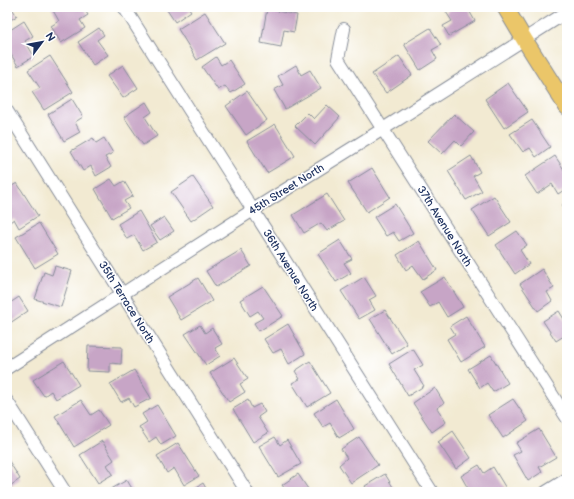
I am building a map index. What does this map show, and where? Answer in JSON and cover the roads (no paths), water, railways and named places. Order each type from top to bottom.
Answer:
[{"type":"main road","points":[[505,7],[567,107]]},
{"type":"street","name":"36th Avenue North","points":[[124,7],[432,492]]},
{"type":"street","points":[[564,7],[567,12]]},
{"type":"street","name":"45th Street North","points":[[7,368],[253,210],[384,129],[567,12]]},
{"type":"street","name":"37th Avenue North","points":[[344,29],[338,59],[567,418]]},
{"type":"street","name":"35th Terrace North","points":[[7,112],[247,492]]},
{"type":"street","points":[[7,401],[64,492]]},
{"type":"street","points":[[546,492],[567,479]]}]
